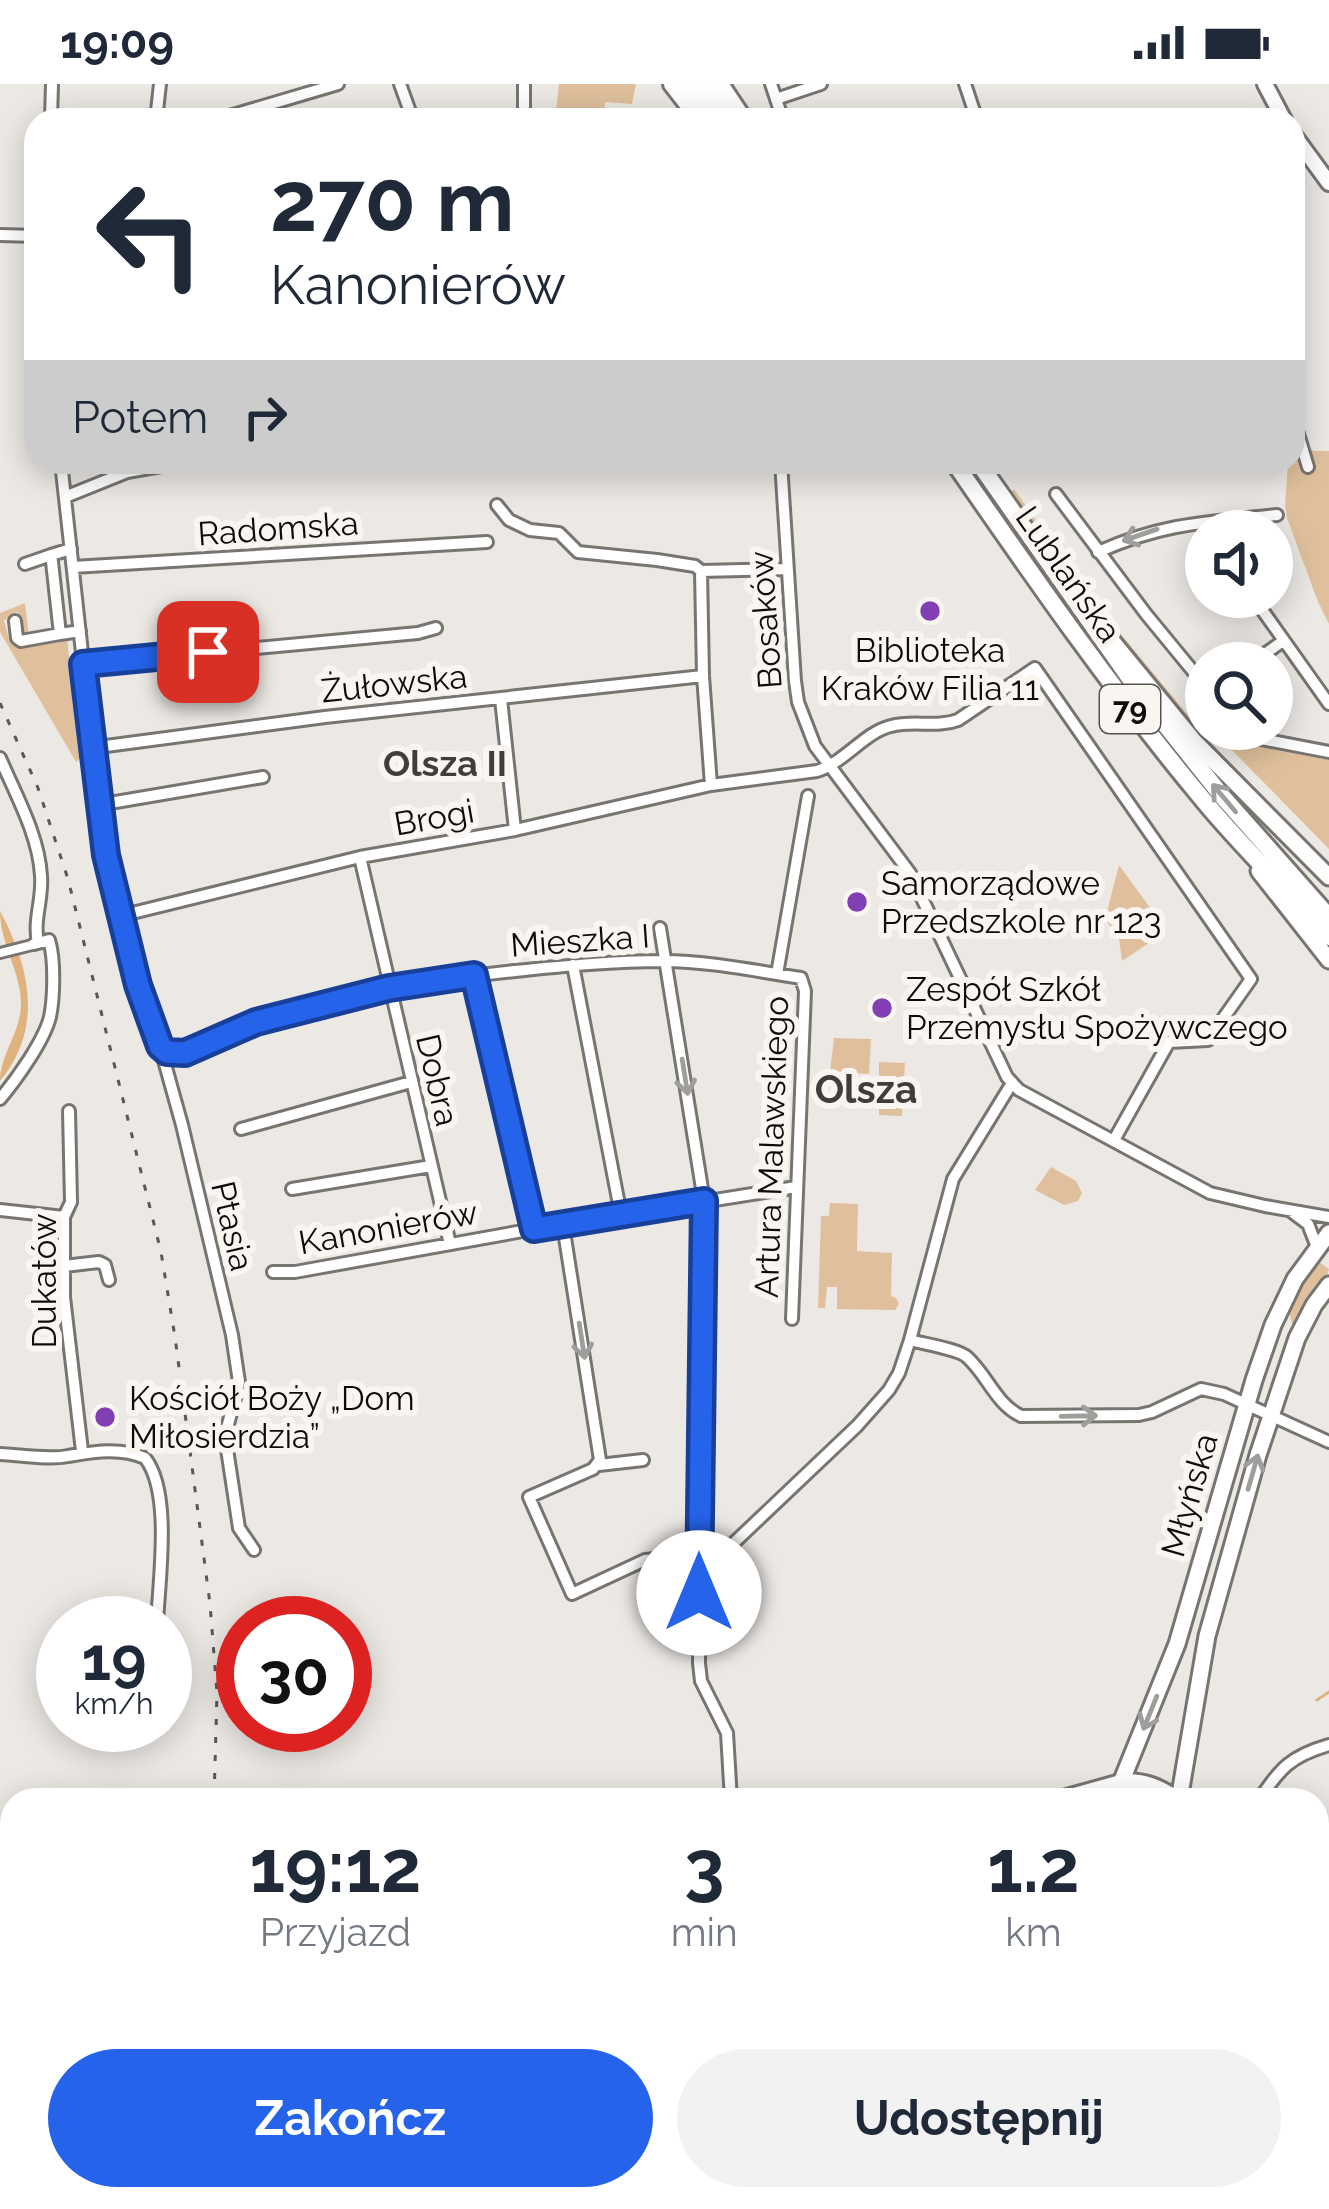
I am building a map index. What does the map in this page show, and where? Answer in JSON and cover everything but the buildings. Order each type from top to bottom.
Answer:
[{"type":"main road","points":[[672,84],[691,108]]},
{"type":"main road","name":"Lublańska","points":[[962,474],[1082,646],[1329,960]]},
{"type":"main road","name":"Lublańska","points":[[985,474],[1106,646],[1197,765],[1329,917]]},
{"type":"main road","name":"Lublańska","points":[[1070,595],[1177,722],[1329,877]]},
{"type":"main road","name":"Lublańska","points":[[1228,830],[1329,937]]},
{"type":"main road","name":"Młyńska","points":[[1119,1788],[1177,1644],[1246,1405],[1284,1300],[1329,1233]]},
{"type":"main road","name":"Młyńska","points":[[1182,1788],[1207,1636],[1270,1417],[1297,1338],[1329,1286]]},
{"type":"main road","points":[[1121,1783],[1136,1781],[1158,1788]]},
{"type":"street","points":[[257,108],[338,84]]},
{"type":"street","points":[[770,84],[779,108]]},
{"type":"street","points":[[776,99],[820,84]]},
{"type":"street","points":[[1305,150],[1329,183]]},
{"type":"street","points":[[1305,454],[1309,467]]},
{"type":"street","name":"Ptasia","points":[[63,474],[103,843],[138,985],[182,1124],[234,1348],[237,1394],[225,1436],[239,1528],[254,1550]]},
{"type":"street","points":[[65,497],[122,474]]},
{"type":"street","name":"Bosaków","points":[[783,474],[798,702],[815,746],[910,873],[1012,1084]]},
{"type":"street","points":[[1056,494],[1185,661]]},
{"type":"street","points":[[497,505],[508,520],[530,530],[559,533],[578,552],[657,560],[701,571],[788,569]]},
{"type":"street","points":[[1098,552],[1156,529],[1185,523]]},
{"type":"street","name":"Radomska","points":[[73,567],[487,542]]},
{"type":"street","points":[[26,564],[71,549]]},
{"type":"street","points":[[51,554],[60,634]]},
{"type":"street","points":[[701,571],[710,785]]},
{"type":"street","points":[[1267,618],[1329,704]]},
{"type":"street","points":[[15,621],[21,641],[80,631]]},
{"type":"street","points":[[83,664],[436,628]]},
{"type":"street","points":[[830,767],[887,727],[958,720],[1035,668],[1251,980],[1208,1040],[1169,1042],[1114,1140]]},
{"type":"street","name":"Żułowska","points":[[91,748],[703,676]]},
{"type":"street","points":[[501,699],[515,830]]},
{"type":"street","points":[[1177,722],[1185,724]]},
{"type":"street","points":[[1293,745],[1329,752]]},
{"type":"street","points":[[1210,750],[1216,761]]},
{"type":"street","points":[[0,758],[33,836],[41,886],[35,922],[40,943],[52,952],[50,1019],[0,1099]]},
{"type":"street","name":"Brogi","points":[[120,916],[360,857],[515,830],[710,785],[830,767]]},
{"type":"street","points":[[98,806],[263,777]]},
{"type":"street","name":"Artura Malawskiego","points":[[778,974],[808,796]]},
{"type":"street","name":"Dobra","points":[[360,857],[450,1244]]},
{"type":"street","points":[[660,928],[704,1201],[700,1675],[728,1733],[730,1788]]},
{"type":"street","points":[[0,952],[40,943]]},
{"type":"street","name":"Mieszka I","points":[[160,1046],[167,1052],[185,1053],[256,1022],[389,988],[474,975],[668,961],[801,978]]},
{"type":"street","points":[[573,965],[621,1215]]},
{"type":"street","points":[[474,975],[534,1229]]},
{"type":"street","name":"Artura Malawskiego","points":[[793,1318],[805,991],[801,978]]},
{"type":"street","points":[[241,1129],[411,1082]]},
{"type":"street","points":[[699,1576],[870,1414],[896,1378],[953,1179],[1012,1084],[1210,1193],[1329,1217]]},
{"type":"street","name":"Dukatów","points":[[69,1111],[71,1202],[64,1217],[64,1297],[82,1451]]},
{"type":"street","points":[[292,1189],[431,1166]]},
{"type":"street","name":"Kanonierów","points":[[273,1272],[796,1187]]},
{"type":"street","points":[[0,1210],[64,1217]]},
{"type":"street","points":[[1289,1210],[1308,1224],[1316,1247]]},
{"type":"street","points":[[563,1225],[599,1465]]},
{"type":"street","points":[[64,1266],[100,1262],[109,1280]]},
{"type":"street","points":[[910,1340],[965,1354],[1000,1401],[1021,1416],[1139,1415],[1201,1389],[1222,1393],[1329,1442]]},
{"type":"street","points":[[0,1454],[68,1456],[82,1451],[145,1458],[157,1477],[161,1513],[158,1596]]},
{"type":"street","points":[[643,1460],[599,1465],[529,1497],[572,1594],[645,1560],[700,1556]]},
{"type":"street","points":[[1268,1788],[1286,1764],[1329,1745]]},
{"type":"street","points":[[1102,1788],[1121,1783]]},
{"type":"shaded area","points":[[559,84],[636,84],[632,104],[556,108]]},
{"type":"shaded area","points":[[1305,448],[1329,451],[1329,624],[1293,534],[1293,510],[1285,506],[1287,474],[1305,474]]},
{"type":"shaded area","points":[[1014,489],[1086,592],[1185,717],[1101,621],[1010,493]]},
{"type":"shaded area","points":[[25,603],[29,636],[23,637],[18,612],[4,620],[9,639],[67,636],[82,757],[76,762],[0,632],[0,613]]},
{"type":"shaded area","points":[[1232,750],[1277,750],[1329,760],[1329,849]]},
{"type":"shaded area","points":[[1119,865],[1167,931],[1122,961],[1119,938],[1105,919]]},
{"type":"shaded area","points":[[0,911],[19,954],[28,997],[23,1040],[0,1081],[21,1006]]},
{"type":"shaded area","points":[[834,1038],[871,1039],[869,1074],[830,1072]]},
{"type":"shaded area","points":[[879,1062],[905,1063],[902,1116],[879,1115]]},
{"type":"shaded area","points":[[1051,1167],[1076,1181],[1082,1193],[1078,1201],[1064,1205],[1035,1190]]},
{"type":"shaded area","points":[[830,1203],[858,1204],[857,1251],[892,1253],[891,1296],[899,1304],[895,1310],[837,1309],[837,1287],[827,1287],[825,1308],[818,1308],[821,1216],[829,1216]]},
{"type":"shaded area","points":[[1315,1259],[1329,1269],[1294,1331],[1288,1308]]},
{"type":"waterway","points":[[1317,1700],[1329,1692]]},
{"type":"railway","points":[[0,703],[38,788],[68,879],[161,1252],[210,1604],[217,1693],[214,1788]]},
{"type":"place","name":"Biblioteka Kraków Filia 11","points":[[930,611]]},
{"type":"place","name":"Samorządowe Przedszkole nr 123","points":[[857,902]]},
{"type":"place","name":"Zespół Szkół Przemysłu Spożywczego","points":[[882,1008]]},
{"type":"place","name":"Kościół Boży „Dom Miłosierdzia”","points":[[105,1417]]},
{"type":"district","name":"Olsza II","points":[[445,763]]},
{"type":"district","name":"Olsza","points":[[866,1089]]},
{"type":"route","points":[[208,652],[83,664],[106,855],[138,985],[160,1046],[174,1054],[185,1053],[256,1022],[389,988],[474,975],[534,1229],[704,1201],[699,1593]]}]
